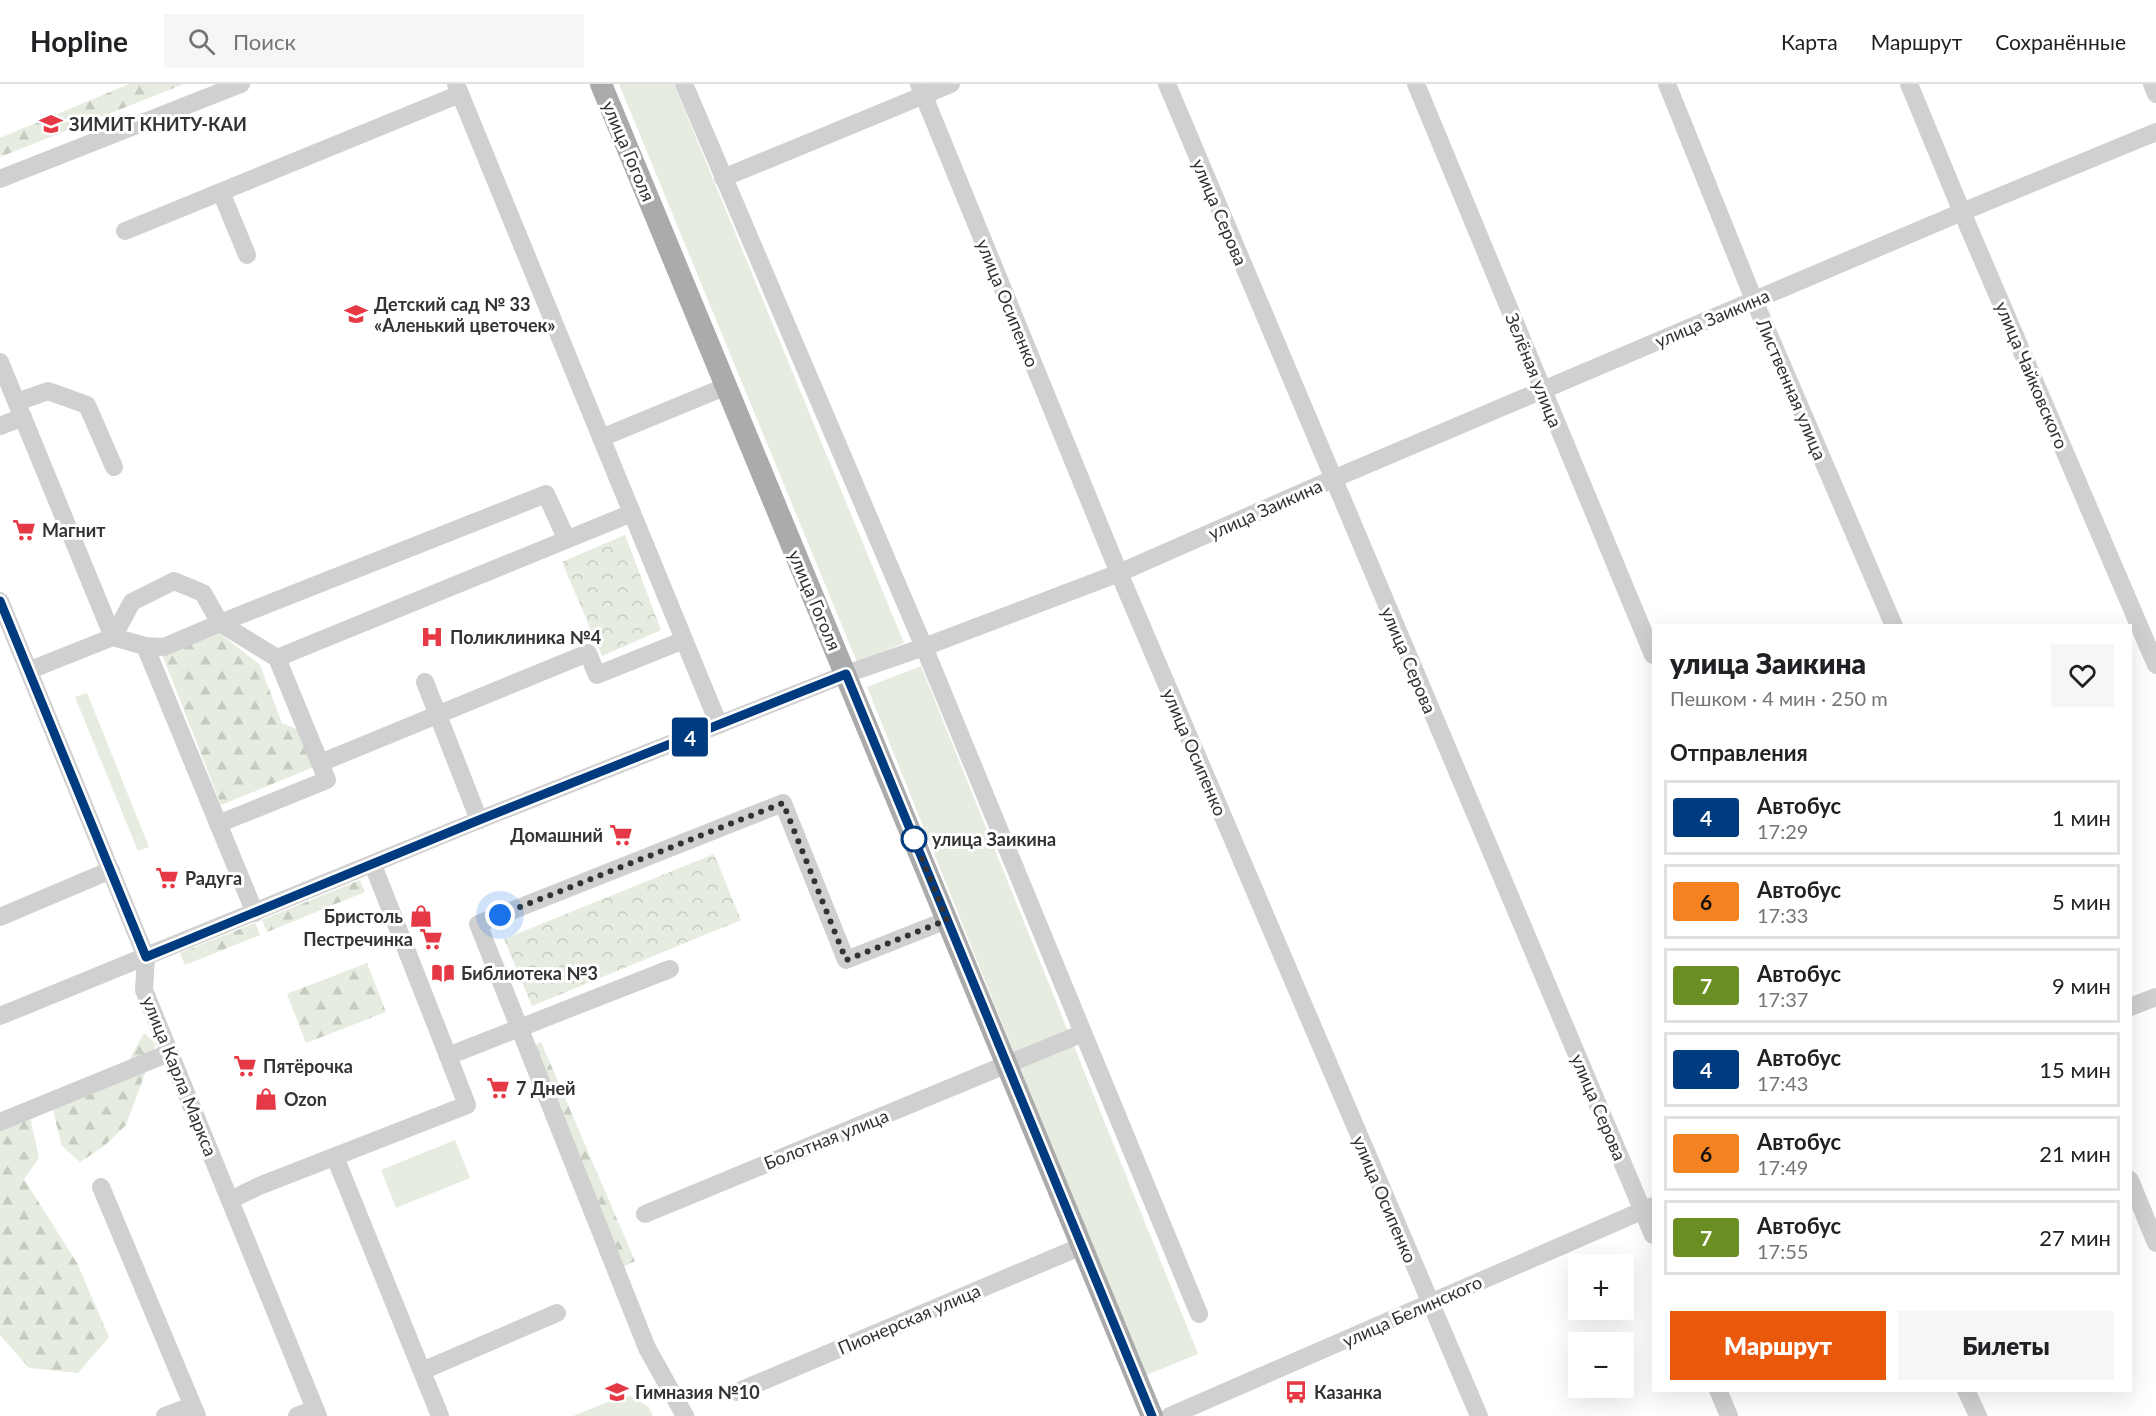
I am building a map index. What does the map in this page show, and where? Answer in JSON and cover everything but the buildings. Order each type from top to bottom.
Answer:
[{"type":"main road","name":"улица Гоголя","points":[[601,84],[1152,1416]]},
{"type":"street","points":[[0,179],[241,84]]},
{"type":"street","points":[[684,84],[924,647],[1199,1314]]},
{"type":"street","points":[[723,178],[922,90],[951,84]]},
{"type":"street","name":"улица Серова","points":[[1167,84],[1333,479],[1648,1208],[1652,1230]]},
{"type":"street","name":"Зелёная улица","points":[[1416,84],[1652,654]]},
{"type":"street","name":"Лиственная улица","points":[[1666,84],[1754,300],[1893,624]]},
{"type":"street","name":"улица Чайковского","points":[[1909,84],[2156,665]]},
{"type":"street","points":[[2152,84],[2156,94]]},
{"type":"street","points":[[125,231],[458,89],[719,725]]},
{"type":"street","name":"улица Осипенко","points":[[922,90],[1119,573],[1479,1416]]},
{"type":"street","name":"улица Заикина","points":[[0,1016],[479,820],[846,674],[1119,573],[1333,479],[2156,132]]},
{"type":"street","points":[[221,192],[247,255]]},
{"type":"street","points":[[0,362],[113,636]]},
{"type":"street","points":[[601,438],[727,386]]},
{"type":"street","points":[[0,426],[48,391],[87,405],[114,468]]},
{"type":"street","points":[[113,636],[145,646],[164,647],[546,494],[566,538]]},
{"type":"street","points":[[278,658],[566,538],[632,513]]},
{"type":"street","points":[[30,670],[113,636],[132,602],[174,581],[203,593],[220,623],[278,658],[327,780],[218,824]]},
{"type":"street","name":"улица Карла Маркса","points":[[0,601],[6,631],[30,670],[146,957],[144,990],[316,1412]]},
{"type":"street","points":[[320,763],[588,653],[597,675],[684,640]]},
{"type":"street","points":[[145,646],[255,913]]},
{"type":"street","points":[[425,682],[479,820]]},
{"type":"street","points":[[685,1416],[647,1348],[478,924],[783,803],[846,960],[947,920]]},
{"type":"street","points":[[230,1200],[259,1186],[467,1105],[373,865]]},
{"type":"street","points":[[0,917],[111,870]]},
{"type":"street","points":[[448,1056],[670,969]]},
{"type":"street","points":[[2132,1006],[2156,997]]},
{"type":"street","name":"Болотная улица","points":[[645,1214],[1083,1033]]},
{"type":"street","points":[[0,1122],[169,1053]]},
{"type":"street","points":[[335,1157],[440,1416]]},
{"type":"street","points":[[2132,1185],[2156,1243]]},
{"type":"street","points":[[101,1187],[194,1411],[165,1416]]},
{"type":"street","name":"улица Белинского","points":[[1170,1416],[1648,1208]]},
{"type":"street","name":"Пионерская улица","points":[[737,1392],[1082,1246]]},
{"type":"street","points":[[422,1371],[557,1313]]},
{"type":"street","points":[[1719,1392],[1729,1416]]},
{"type":"street","points":[[1967,1392],[1978,1416]]},
{"type":"street","points":[[297,1416],[316,1412]]},
{"type":"green space","points":[[129,84],[184,84],[0,157],[0,138]]},
{"type":"green space","points":[[619,84],[674,84],[904,643],[857,662]]},
{"type":"green space","points":[[625,535],[661,630],[602,656],[562,562]]},
{"type":"green space","points":[[218,632],[260,665],[282,723],[299,730],[314,767],[221,805],[162,654]]},
{"type":"green space","points":[[921,666],[1198,1354],[1144,1376],[867,687]]},
{"type":"green space","points":[[87,693],[149,847],[138,851],[75,697]]},
{"type":"green space","points":[[714,854],[741,920],[532,1006],[504,939]]},
{"type":"green space","points":[[360,880],[365,892],[267,932],[262,920]]},
{"type":"green space","points":[[255,923],[260,935],[185,965],[180,953]]},
{"type":"green space","points":[[367,963],[386,1012],[306,1043],[287,994]]},
{"type":"green space","points":[[144,1033],[156,1044],[126,1125],[103,1147],[80,1162],[62,1146],[52,1107],[128,1062]]},
{"type":"green space","points":[[541,1042],[635,1261],[623,1267],[532,1047]]},
{"type":"green space","points":[[0,1117],[30,1117],[39,1158],[24,1179],[77,1263],[109,1337],[78,1373],[29,1368],[0,1335]]},
{"type":"green space","points":[[455,1140],[470,1178],[396,1208],[381,1170]]},
{"type":"green space","points":[[630,1396],[649,1407],[653,1416],[573,1416],[620,1397]]},
{"type":"bus line","name":"4","points":[[0,601],[146,957],[479,820],[846,674],[1152,1416]]},
{"type":"place","name":"ЗИМИТ КНИТУ-КАИ","points":[[51,124]]},
{"type":"place","name":"Детский сад № 33 «Аленький цветочек»","points":[[356,314]]},
{"type":"place","name":"Магнит","points":[[24,530]]},
{"type":"place","name":"Поликлиника №4","points":[[432,637]]},
{"type":"place","name":"Домашний","points":[[621,835]]},
{"type":"place","name":"улица Заикина","points":[[914,839]]},
{"type":"place","name":"Радуга","points":[[167,878]]},
{"type":"place","name":"Бристоль","points":[[421,916]]},
{"type":"place","name":"Пестречинка","points":[[431,939]]},
{"type":"place","name":"Библиотека №3","points":[[443,973]]},
{"type":"place","name":"Пятёрочка","points":[[245,1066]]},
{"type":"place","name":"7 Дней","points":[[498,1088]]},
{"type":"place","name":"Ozon","points":[[266,1099]]},
{"type":"place","name":"Гимназия №10","points":[[617,1392]]},
{"type":"place","name":"Казанка","points":[[1296,1392]]},
{"type":"route","points":[[500,915],[783,803],[846,960],[947,920],[914,839]]}]
